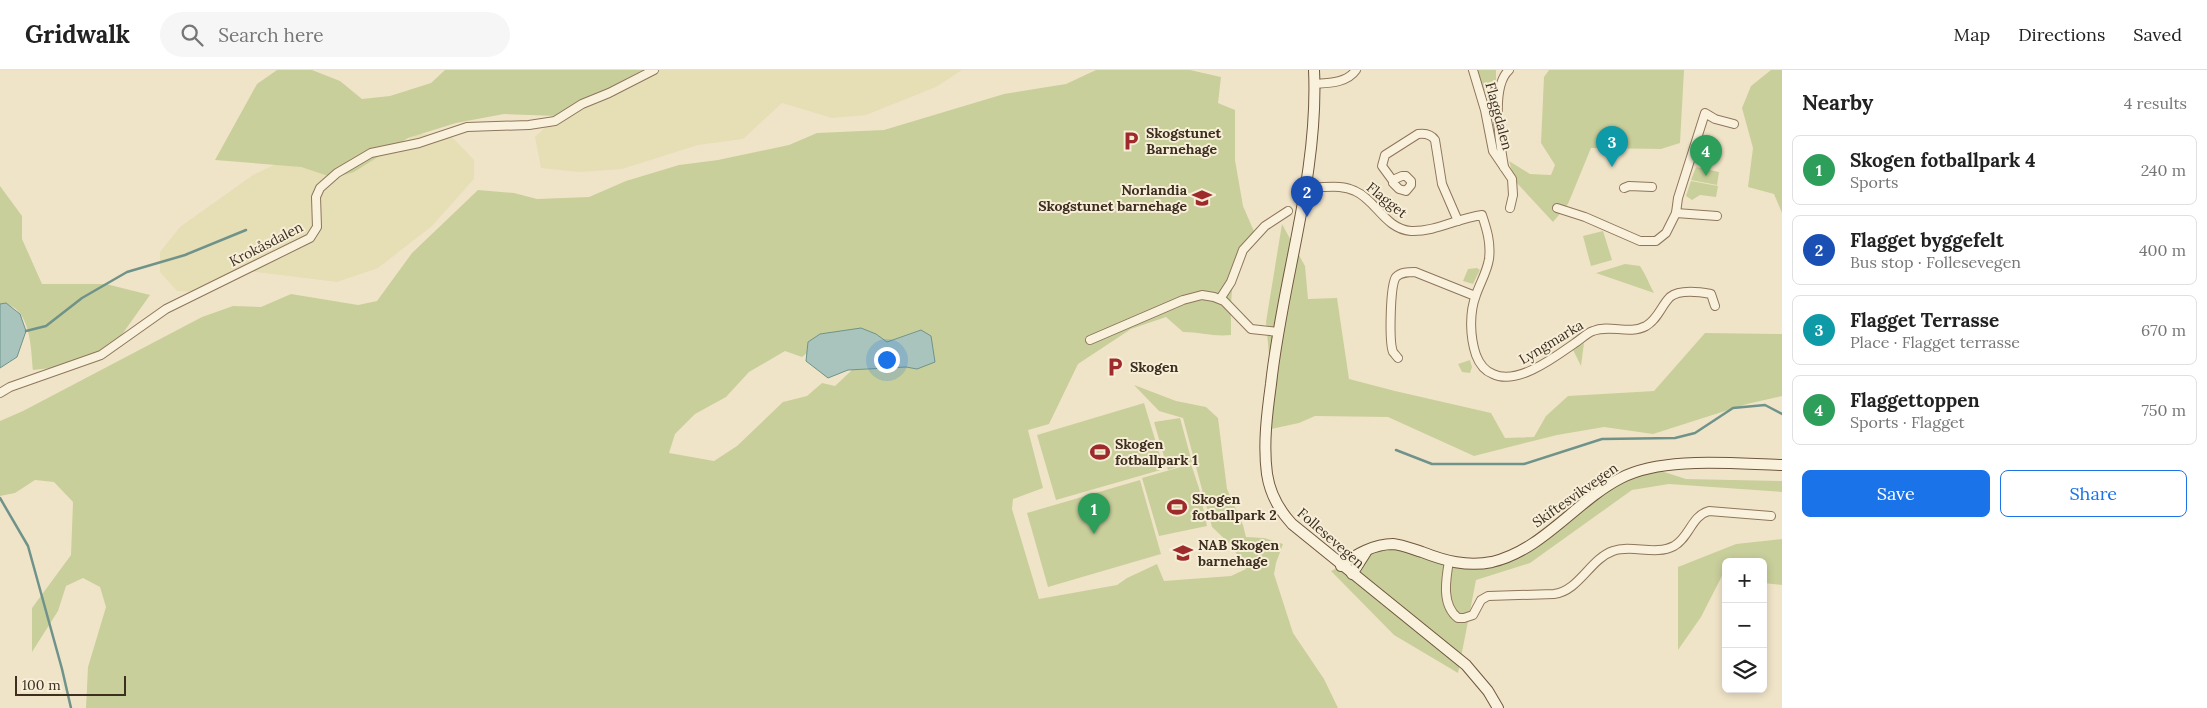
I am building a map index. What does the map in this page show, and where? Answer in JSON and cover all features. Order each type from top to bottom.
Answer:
[{"type":"main road","name":"Follesevegen","points":[[1314,70],[1313,133],[1278,332],[1267,431],[1266,464],[1270,486],[1278,507],[1292,524],[1341,566],[1466,665],[1488,691],[1498,708]]},
{"type":"main road","name":"Skiftesvikvegen","points":[[1341,566],[1358,554],[1376,547],[1393,544],[1449,561],[1480,564],[1512,555],[1531,544],[1612,483],[1642,469],[1675,464],[1782,465]]},
{"type":"main road","points":[[1352,574],[1366,552]]},
{"type":"street","name":"Krokåsdalen","points":[[0,394],[18,384],[101,355],[166,309],[310,238],[317,227],[316,197],[320,188],[337,173],[371,153],[419,143],[467,127],[529,125],[555,121],[582,104],[609,93],[654,70]]},
{"type":"street","points":[[1314,84],[1344,80],[1349,78],[1356,70]]},
{"type":"street","name":"Flaggdalen","points":[[1473,70],[1485,110],[1493,152],[1504,167]]},
{"type":"street","name":"Flaggdalen","points":[[1509,70],[1498,89],[1499,126],[1504,167],[1513,186],[1510,208]]},
{"type":"street","points":[[1557,208],[1585,217],[1640,241],[1656,241],[1666,233],[1676,213],[1678,198],[1705,113],[1714,119],[1734,124]]},
{"type":"street","points":[[1393,181],[1382,166],[1385,155],[1418,134],[1433,137],[1442,184],[1458,221]]},
{"type":"street","name":"Flagget","points":[[1305,187],[1338,186],[1356,191],[1393,225],[1403,229],[1426,230],[1482,215]]},
{"type":"street","points":[[1624,188],[1629,186],[1652,187]]},
{"type":"street","points":[[1220,299],[1231,282],[1243,250],[1265,226],[1288,211]]},
{"type":"street","points":[[1676,213],[1716,216]]},
{"type":"street","name":"Lyngmarka","points":[[1482,215],[1489,234],[1489,258],[1475,296],[1472,331],[1477,357],[1490,373],[1505,378],[1532,370],[1595,330],[1632,330],[1644,327],[1654,319],[1674,295],[1687,293],[1711,294],[1715,306]]},
{"type":"street","points":[[1398,358],[1392,350],[1391,323],[1393,285],[1398,276],[1405,272],[1415,272],[1475,296]]},
{"type":"street","points":[[1090,340],[1182,300],[1202,295],[1220,299],[1226,303],[1251,329],[1278,332]]},
{"type":"street","points":[[1449,561],[1446,577],[1446,594],[1454,615],[1464,618],[1473,615],[1481,600],[1488,596],[1564,592],[1612,551],[1624,549],[1650,550],[1676,545],[1701,514],[1709,511],[1771,516]]},
{"type":"shaded area","points":[[643,70],[962,70],[936,87],[866,115],[832,118],[782,103],[743,139],[698,145],[622,169],[580,172],[541,168],[535,137],[561,112]]},
{"type":"shaded area","points":[[418,134],[449,134],[474,160],[474,179],[432,226],[378,268],[337,282],[241,270],[205,292],[177,291],[160,272],[160,252],[180,227],[253,175],[278,163],[301,167],[334,178]]},
{"type":"green space","points":[[277,70],[312,70],[340,81],[362,99],[390,96],[431,83],[445,70],[643,70],[557,116],[504,114],[456,123],[408,138],[354,172],[334,178],[301,167],[215,160],[257,84]]},
{"type":"green space","points":[[1096,70],[1190,70],[1221,77],[1218,103],[1235,110],[1235,160],[1243,206],[1256,236],[1241,261],[1233,283],[1231,335],[1183,332],[1166,317],[1131,329],[1078,364],[1049,424],[1028,430],[1043,488],[1013,499],[1012,509],[1039,599],[1117,585],[1127,578],[1157,564],[1164,581],[1231,576],[1246,569],[1231,545],[1212,527],[1183,418],[1159,411],[1134,385],[1176,401],[1206,407],[1218,418],[1227,489],[1243,525],[1246,537],[1264,538],[1283,544],[1274,574],[1293,633],[1324,679],[1338,708],[86,708],[88,667],[106,607],[100,587],[83,578],[66,586],[58,611],[32,652],[32,608],[71,555],[73,502],[54,482],[35,480],[15,493],[0,496],[0,421],[23,411],[202,317],[233,306],[261,307],[291,294],[358,305],[377,301],[412,253],[478,190],[514,193],[537,199],[589,197],[626,181],[679,165],[718,160],[789,145],[817,133],[884,130],[1004,94],[1066,84]],"holes":[[[920,330],[917,369],[906,367],[852,370],[835,386],[822,383],[807,396],[783,402],[737,446],[714,461],[669,453],[675,434],[695,414],[726,397],[749,372],[785,351],[802,357],[807,353],[808,342],[876,334],[887,342]]]},
{"type":"green space","points":[[1467,70],[1496,70],[1496,81],[1480,94],[1476,74]]},
{"type":"green space","points":[[1549,70],[1684,70],[1680,143],[1661,149],[1591,148],[1568,204],[1553,222],[1515,181],[1509,161],[1530,174],[1551,175],[1555,165],[1541,143],[1544,77]]},
{"type":"green space","points":[[1771,70],[1782,70],[1782,213],[1774,194],[1748,187],[1753,148],[1742,108],[1751,86]]},
{"type":"green space","points":[[1696,167],[1719,172],[1717,185],[1691,180]]},
{"type":"green space","points":[[1691,181],[1718,186],[1716,197],[1700,195],[1692,200],[1686,196]]},
{"type":"green space","points":[[0,186],[22,216],[22,239],[42,284],[106,284],[150,295],[116,343],[79,365],[33,370],[30,340],[24,319],[18,311],[10,306],[0,304]]},
{"type":"green space","points":[[1282,224],[1305,266],[1308,299],[1337,298],[1349,379],[1491,413],[1505,438],[1534,437],[1546,416],[1568,396],[1654,391],[1705,333],[1782,334],[1782,396],[1747,404],[1653,434],[1604,427],[1557,435],[1474,456],[1388,417],[1315,416],[1299,423],[1262,431],[1273,399],[1266,322]]},
{"type":"green space","points":[[1603,231],[1612,260],[1591,266],[1583,236]]},
{"type":"green space","points":[[1625,264],[1640,266],[1654,293],[1596,273]]},
{"type":"green space","points":[[1477,268],[1480,270],[1473,284],[1463,281],[1468,269]]},
{"type":"green space","points":[[1584,343],[1581,366],[1573,350]]},
{"type":"green space","points":[[1470,360],[1472,367],[1470,373],[1462,372],[1458,364]]},
{"type":"green space","name":"Skogen fotballpark 1","points":[[1144,403],[1164,469],[1056,500],[1037,435]]},
{"type":"green space","points":[[1180,418],[1192,462],[1168,470],[1154,422]]},
{"type":"green space","name":"Skogen fotballpark 2","points":[[1191,464],[1199,488],[1207,526],[1159,536],[1142,478]]},
{"type":"green space","points":[[1661,471],[1686,479],[1782,481],[1782,492],[1669,484],[1632,490],[1530,563],[1476,580],[1458,673],[1394,635],[1331,571],[1387,542],[1471,564],[1518,549],[1607,483]]},
{"type":"green space","points":[[1140,480],[1161,554],[1048,587],[1027,513]]},
{"type":"green space","points":[[1782,539],[1782,585],[1767,583],[1767,558],[1722,558],[1722,576],[1701,617],[1678,650],[1678,567],[1736,544]]},
{"type":"water","points":[[6,303],[20,314],[26,331],[17,357],[0,368],[0,304]]},
{"type":"water","points":[[861,328],[876,334],[887,342],[921,330],[931,336],[935,362],[917,369],[906,367],[848,370],[828,378],[806,361],[808,342],[820,334]]},
{"type":"waterway","points":[[26,331],[46,326],[82,298],[127,272],[185,255],[246,230]]},
{"type":"waterway","points":[[1396,450],[1432,464],[1524,464],[1602,439],[1675,438],[1695,433],[1733,408],[1765,405],[1782,414]]},
{"type":"waterway","points":[[0,498],[28,546],[71,708]]},
{"type":"place","name":"Skogstunet Barnehage","points":[[1131,141]]},
{"type":"place","name":"Flagget Terrasse","points":[[1612,167]]},
{"type":"place","name":"Flaggettoppen","points":[[1706,176]]},
{"type":"place","name":"Norlandia Skogstunet barnehage","points":[[1202,198]]},
{"type":"place","name":"Flagget byggefelt","points":[[1307,217]]},
{"type":"place","name":"Skogen","points":[[1115,367]]},
{"type":"place","name":"Skogen fotballpark 1","points":[[1100,452]]},
{"type":"place","name":"Skogen fotballpark 2","points":[[1177,507]]},
{"type":"place","name":"Skogen fotballpark 4","points":[[1094,534]]},
{"type":"place","name":"NAB Skogen barnehage","points":[[1183,553]]}]
